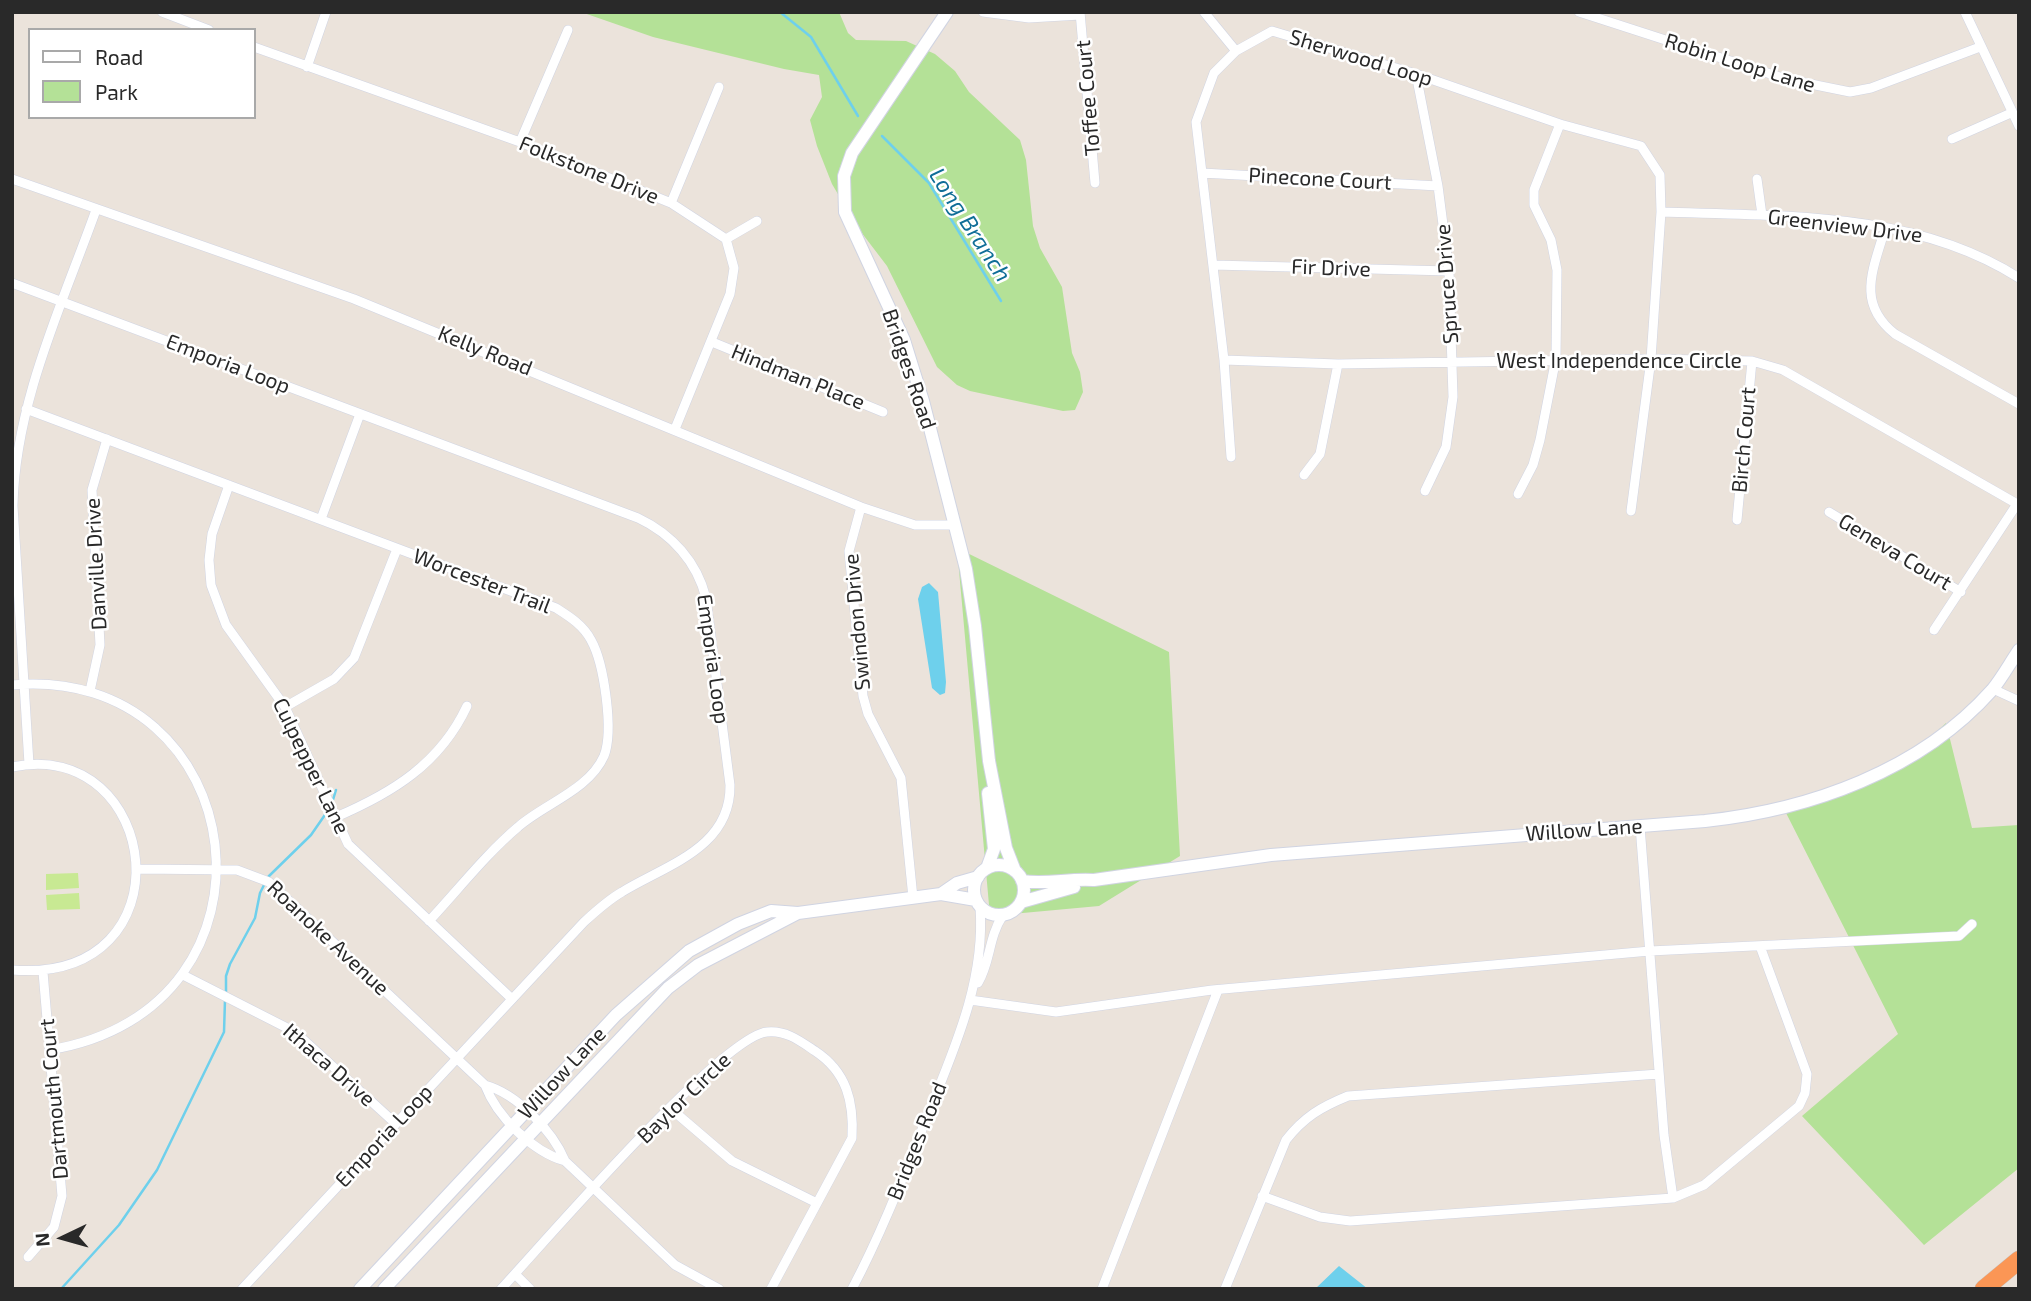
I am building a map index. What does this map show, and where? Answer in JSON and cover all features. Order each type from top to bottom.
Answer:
[{"type":"highway","points":[[1984,1289],[2019,1260]]},
{"type":"street","points":[[162,12],[204,28]]},
{"type":"street","points":[[307,67],[326,12]]},
{"type":"street","name":"Bridges Road","points":[[947,12],[852,153],[844,176],[842,196],[849,227],[890,308],[914,370],[955,525],[975,626],[989,761],[1006,848],[1019,876]]},
{"type":"street","points":[[982,12],[1029,18],[1080,14]]},
{"type":"street","points":[[1204,12],[1236,51]]},
{"type":"street","name":"Robin Loop Lane","points":[[1579,12],[1786,79],[1850,92],[1871,88],[1980,47]]},
{"type":"street","points":[[1965,12],[2019,126]]},
{"type":"street","name":"Toffee Court","points":[[1080,14],[1095,183]]},
{"type":"street","points":[[520,142],[568,30]]},
{"type":"street","name":"Sherwood Loop","points":[[1231,457],[1224,360],[1196,122],[1214,73],[1236,51],[1272,31],[1416,74],[1560,124],[1641,146],[1660,174],[1661,212],[1651,359],[1631,511]]},
{"type":"street","name":"Folkstone Drive","points":[[256,48],[520,142],[671,203],[726,239]]},
{"type":"street","name":"Spruce Drive","points":[[1416,74],[1438,186],[1449,271],[1453,397],[1446,447],[1424,491]]},
{"type":"street","points":[[671,203],[719,87]]},
{"type":"street","points":[[1952,139],[2011,113]]},
{"type":"street","points":[[1518,494],[1533,466],[1556,358],[1557,270],[1551,240],[1534,205],[1534,190],[1560,124]]},
{"type":"street","name":"Pinecone Court","points":[[1202,173],[1438,186]]},
{"type":"street","name":"Kelly Road","points":[[12,179],[354,299],[861,507],[915,525],[955,525]]},
{"type":"street","points":[[1757,179],[1762,215]]},
{"type":"street","points":[[29,764],[14,570],[14,478],[26,409],[96,210]]},
{"type":"street","name":"Greenview Drive","points":[[1661,212],[1762,215],[1885,229],[1946,241],[1994,262],[2019,278]]},
{"type":"street","points":[[675,429],[730,294],[734,268],[726,239],[757,221]]},
{"type":"street","points":[[1885,229],[1870,287],[1871,300],[1881,323],[1895,334],[2019,404]]},
{"type":"street","name":"Fir Drive","points":[[1213,265],[1449,271]]},
{"type":"street","name":"Emporia Loop","points":[[12,283],[650,523],[673,541],[687,557],[706,598],[730,785],[724,817],[714,834],[698,850],[604,904],[395,1123],[242,1289]]},
{"type":"street","name":"Hindman Place","points":[[712,342],[883,412]]},
{"type":"street","name":"West Independence Circle","points":[[1224,360],[1338,364],[1452,363],[1556,358],[1752,361],[1783,370],[2018,505]]},
{"type":"street","name":"Birch Court","points":[[1737,520],[1752,361]]},
{"type":"street","points":[[1304,475],[1320,454],[1338,364]]},
{"type":"street","name":"Worcester Trail","points":[[26,409],[556,608],[579,623],[591,639],[600,662],[608,732],[604,755],[590,777],[518,827],[429,921]]},
{"type":"street","points":[[321,519],[360,414]]},
{"type":"street","name":"Danville Drive","points":[[90,691],[100,645],[92,490],[107,439]]},
{"type":"street","name":"Culpepper Lane","points":[[229,485],[212,534],[209,560],[211,585],[226,625],[285,707],[348,844],[512,999]]},
{"type":"street","points":[[1934,629],[2018,505]]},
{"type":"street","name":"Swindon Drive","points":[[861,507],[849,551],[863,696],[868,714],[901,778],[914,898]]},
{"type":"street","name":"Geneva Court","points":[[1829,512],[1961,592]]},
{"type":"street","points":[[285,707],[334,679],[354,658],[397,549]]},
{"type":"street","name":"Willow Lane","points":[[1021,902],[1094,880],[1271,856],[1748,816],[1839,791],[1884,770],[1927,745],[1967,715],[1993,689],[2019,650]]},
{"type":"street","points":[[12,685],[54,684],[90,691],[144,719],[183,759],[199,786],[210,814],[217,869],[207,928],[183,975],[154,1005],[122,1027],[78,1045],[49,1050]]},
{"type":"street","points":[[1993,689],[2019,701]]},
{"type":"street","points":[[336,817],[402,785],[456,729],[467,706]]},
{"type":"street","name":"Bridges Road","points":[[982,872],[994,849],[987,784],[989,761]]},
{"type":"street","points":[[12,767],[29,764],[62,768],[93,782],[117,806],[133,836],[138,869],[133,900],[120,927],[99,950],[72,965],[43,972],[12,970]]},
{"type":"street","points":[[1640,826],[1659,1074],[1673,1198]]},
{"type":"street","points":[[1003,865],[1019,876],[1024,889],[1021,902],[1014,911],[1003,915],[990,914],[978,903],[973,888],[982,872],[1003,865]]},
{"type":"street","name":"Roanoke Avenue","points":[[138,869],[217,869],[246,872],[269,882],[485,1085],[500,1090],[539,1124],[558,1143],[565,1161]]},
{"type":"street","name":"Willow Lane","points":[[941,894],[957,883],[982,872]]},
{"type":"street","name":"Willow Lane","points":[[1019,876],[1039,884],[1075,878],[1094,880]]},
{"type":"street","name":"Willow Lane","points":[[360,1289],[616,1016],[689,951],[738,924],[771,911],[798,913],[941,894],[978,903]]},
{"type":"street","name":"Bridges Road","points":[[972,995],[981,929],[978,903]]},
{"type":"street","name":"Willow Lane","points":[[384,1289],[668,988],[698,965],[798,913]]},
{"type":"street","name":"Bridges Road","points":[[852,1289],[871,1253],[907,1167],[972,995],[985,972],[992,932],[1003,915]]},
{"type":"street","points":[[972,995],[1056,1012],[1218,990],[1650,951],[1959,936],[1972,924]]},
{"type":"street","points":[[1262,1196],[1320,1217],[1350,1221],[1673,1198],[1704,1185],[1799,1106],[1805,1093],[1807,1074],[1760,946]]},
{"type":"street","name":"Dartmouth Court","points":[[28,1257],[54,1227],[62,1196],[43,972]]},
{"type":"street","name":"Ithaca Drive","points":[[183,975],[295,1032],[395,1123]]},
{"type":"street","points":[[1101,1289],[1218,990]]},
{"type":"street","name":"Baylor Circle","points":[[501,1289],[691,1085],[740,1043],[765,1032],[781,1032],[829,1060],[841,1074],[850,1093],[853,1119],[852,1138],[771,1289]]},
{"type":"street","points":[[1225,1289],[1286,1140],[1302,1120],[1320,1107],[1348,1096],[1659,1074]]},
{"type":"street","name":"Roanoke Avenue","points":[[485,1085],[490,1099],[513,1126],[549,1157],[565,1161]]},
{"type":"street","points":[[670,1108],[732,1161],[817,1203]]},
{"type":"street","points":[[565,1161],[675,1265],[719,1289]]},
{"type":"street","points":[[514,1274],[530,1289]]},
{"type":"green space","points":[[581,12],[839,12],[848,33],[856,40],[906,41],[935,54],[955,71],[969,92],[1020,140],[1026,160],[1033,226],[1040,248],[1062,287],[1072,353],[1080,372],[1083,392],[1075,410],[1063,411],[970,391],[957,385],[937,367],[887,266],[858,228],[832,184],[810,120],[822,97],[819,75],[653,37]]},
{"type":"green space","points":[[957,548],[1169,652],[1180,856],[1099,906],[990,916]]},
{"type":"green space","points":[[1946,723],[1972,828],[2019,825],[2019,1168],[1924,1245],[1802,1116],[1898,1034],[1783,807],[1848,794],[1898,766]]},
{"type":"green space","points":[[78,873],[79,888],[46,890],[46,874]]},
{"type":"green space","points":[[79,893],[80,909],[47,910],[46,895]]},
{"type":"water","points":[[929,583],[938,592],[946,682],[945,693],[940,695],[932,688],[918,599],[922,587]]},
{"type":"water","points":[[1339,1266],[1368,1289],[1315,1289]]},
{"type":"waterway","name":"Long Branch","points":[[780,12],[811,37],[858,116]]},
{"type":"waterway","name":"Long Branch","points":[[882,136],[929,183],[1001,301]]},
{"type":"waterway","points":[[332,803],[336,790]]},
{"type":"waterway","points":[[226,993],[226,976],[230,964],[255,918],[260,893],[268,877],[311,835],[329,809]]},
{"type":"waterway","points":[[61,1289],[119,1225],[157,1170],[224,1032],[225,1000]]}]
